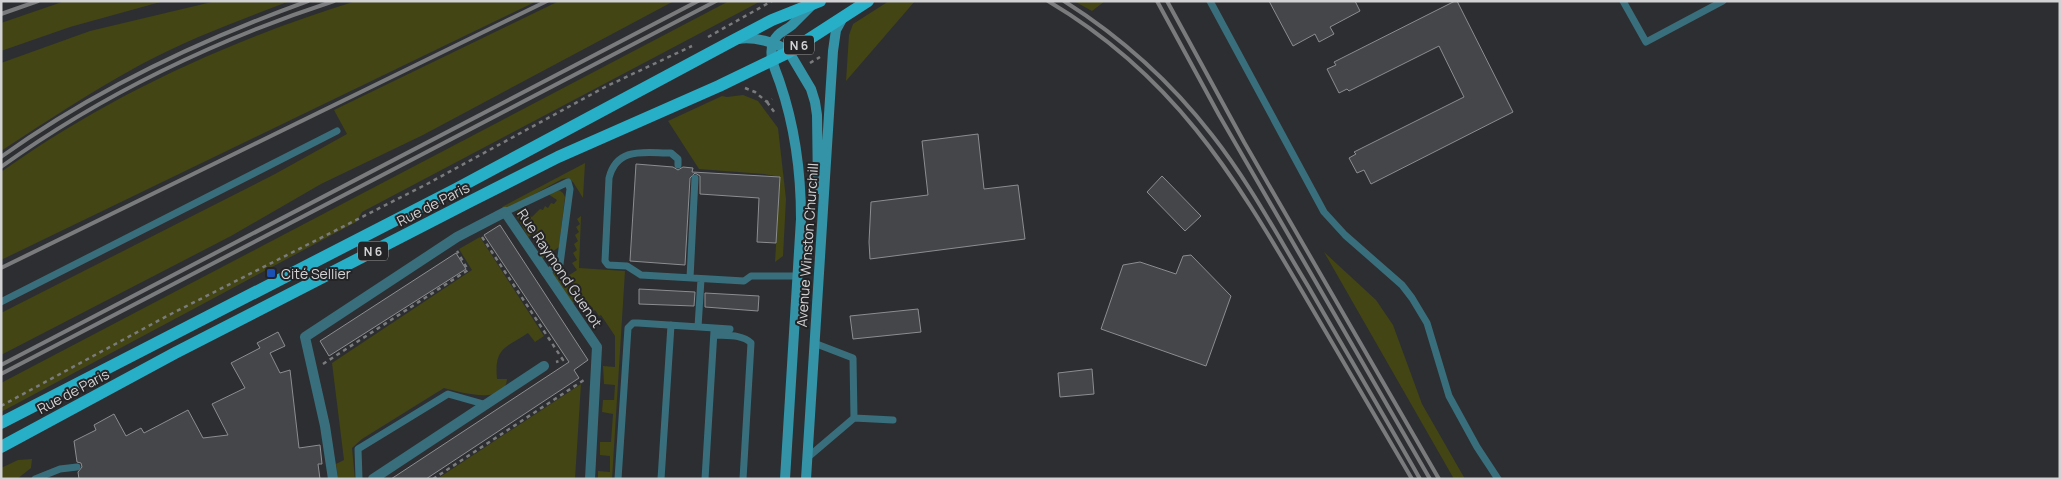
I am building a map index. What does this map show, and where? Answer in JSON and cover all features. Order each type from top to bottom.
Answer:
[{"type":"main road","name":"N 6","points":[[772,60],[789,52],[868,1]]},
{"type":"main road","name":"N 6","points":[[734,40],[772,20],[815,4]]},
{"type":"main road","points":[[772,44],[777,35],[791,26],[815,4]]},
{"type":"main road","name":"Avenue Winston Churchill","points":[[806,479],[834,37],[838,24],[844,16]]},
{"type":"main road","points":[[734,40],[747,38],[784,48],[789,52],[811,89],[815,102],[821,235]]},
{"type":"main road","name":"Rue de Paris","points":[[1,423],[456,189],[734,40]]},
{"type":"main road","name":"Avenue Winston Churchill","points":[[772,44],[772,60],[788,110],[799,167],[801,219],[784,479]]},
{"type":"main road","name":"Rue de Paris","points":[[1,446],[175,353],[478,197],[558,158],[772,60]]},
{"type":"street","name":"Rue Raymond Guenot","points":[[333,479],[325,426],[305,338],[450,241],[505,212],[597,347],[590,479]]},
{"type":"street","points":[[373,479],[544,366]]},
{"type":"lane","points":[[1210,1],[1324,212],[1345,235],[1402,285],[1427,322],[1449,396],[1477,447],[1498,479]]},
{"type":"lane","points":[[1623,1],[1646,42],[1723,1]]},
{"type":"lane","points":[[1,302],[337,131]]},
{"type":"lane","points":[[678,165],[678,158],[672,153],[633,153],[625,156],[612,168],[609,178],[605,261],[608,265],[627,266],[641,275],[700,279],[744,281],[751,276],[797,276]]},
{"type":"lane","points":[[690,278],[696,178]]},
{"type":"lane","points":[[505,212],[568,182],[570,189],[560,264],[545,273]]},
{"type":"lane","points":[[698,327],[700,279]]},
{"type":"lane","points":[[618,479],[628,328],[633,323],[698,327],[747,339],[750,343],[743,479]]},
{"type":"lane","points":[[662,479],[671,325]]},
{"type":"lane","points":[[714,332],[730,329]]},
{"type":"lane","points":[[705,479],[714,332]]},
{"type":"lane","points":[[814,343],[854,358],[854,418]]},
{"type":"lane","points":[[359,479],[358,449],[448,394],[487,405]]},
{"type":"lane","points":[[807,458],[854,418],[893,420]]},
{"type":"lane","points":[[35,479],[60,469],[77,467]]},
{"type":"path","points":[[705,39],[772,1]]},
{"type":"path","points":[[1,406],[176,311],[427,184],[605,87],[695,44]]},
{"type":"path","points":[[807,66],[826,52]]},
{"type":"path","points":[[738,87],[755,92],[767,102],[773,98]]},
{"type":"path","points":[[476,227],[563,360],[544,366]]},
{"type":"path","points":[[312,371],[468,270],[450,241]]},
{"type":"path","points":[[433,479],[596,373]]},
{"type":"shaded area","points":[[65,1],[164,1],[70,27],[1,51],[1,23]]},
{"type":"shaded area","points":[[216,1],[290,1],[214,30],[158,56],[87,96],[1,151],[1,63],[90,31]]},
{"type":"shaded area","points":[[356,1],[537,1],[1,260],[1,172],[84,118],[172,72],[263,33]]},
{"type":"shaded area","points":[[559,1],[674,1],[423,135],[321,184],[231,236],[1,355],[1,313],[275,174],[347,134],[334,110]]},
{"type":"shaded area","points":[[729,1],[761,1],[362,212],[356,222],[1,412],[1,383]]},
{"type":"shaded area","points":[[889,1],[915,1],[846,81],[849,35],[853,24]]},
{"type":"shaded area","points":[[1074,1],[1105,1],[1092,11]]},
{"type":"shaded area","points":[[743,95],[758,101],[778,128],[786,199],[783,256],[775,262],[780,177],[699,169],[668,121],[722,96]]},
{"type":"shaded area","points":[[585,163],[583,198],[573,182],[568,178],[562,179],[507,209],[502,207]]},
{"type":"shaded area","points":[[559,190],[565,197],[559,247],[542,259],[540,256],[544,253],[542,249],[546,246],[539,235],[535,238],[532,234],[528,237],[515,213],[520,209],[532,217],[540,209],[543,210],[545,206],[548,208],[551,203],[554,204],[557,200],[548,194]]},
{"type":"shaded area","points":[[581,216],[579,268],[625,271],[612,479],[598,479],[598,471],[610,472],[610,456],[600,455],[600,442],[611,442],[613,414],[602,412],[603,400],[614,400],[615,385],[604,384],[603,366],[615,367],[615,336],[601,315],[599,316],[595,310],[588,315],[593,308],[580,297],[572,305],[551,273],[554,272],[560,281],[577,270],[572,263],[577,260],[573,253],[577,250],[574,244],[578,241],[575,235],[579,232],[576,227],[580,224],[577,219]]},
{"type":"shaded area","points":[[480,237],[544,336],[535,342],[528,333],[503,350],[497,361],[497,379],[507,379],[504,387],[499,392],[481,395],[444,388],[362,439],[352,448],[355,479],[338,479],[336,464],[344,460],[332,363],[472,270],[459,249]]},
{"type":"shaded area","points":[[1324,252],[1376,300],[1393,325],[1422,404],[1465,479],[1454,479]]},
{"type":"shaded area","points":[[581,384],[575,479],[437,479]]},
{"type":"shaded area","points":[[32,459],[31,468],[17,479],[1,479],[1,468],[18,460]]},
{"type":"building","points":[[1269,1],[1355,1],[1360,11],[1330,27],[1334,34],[1319,42],[1315,34],[1293,46]]},
{"type":"building","points":[[1457,1],[1513,112],[1371,184],[1364,170],[1357,173],[1349,158],[1356,154],[1354,152],[1464,97],[1439,46],[1349,91],[1347,89],[1339,93],[1327,69],[1336,65],[1334,62]]},
{"type":"building","points":[[978,134],[984,189],[1018,185],[1025,239],[870,259],[871,202],[928,195],[922,141]]},
{"type":"building","points":[[636,164],[673,167],[678,170],[683,167],[693,168],[692,172],[780,177],[776,243],[757,242],[759,198],[700,194],[700,176],[695,173],[690,178],[685,265],[630,261]]},
{"type":"building","points":[[1162,176],[1201,216],[1185,231],[1147,192]]},
{"type":"building","points":[[500,225],[588,360],[574,370],[579,378],[426,479],[391,479],[569,362],[484,235]]},
{"type":"building","points":[[456,253],[466,269],[329,356],[320,341]]},
{"type":"building","points":[[1191,255],[1231,296],[1206,366],[1101,329],[1123,265],[1140,262],[1176,274],[1183,256]]},
{"type":"building","points":[[639,289],[695,292],[694,306],[639,304]]},
{"type":"building","points":[[705,293],[759,296],[758,311],[705,307]]},
{"type":"building","points":[[918,309],[921,332],[853,339],[850,316]]},
{"type":"building","points":[[278,332],[285,346],[270,353],[280,373],[290,370],[299,448],[320,445],[322,464],[318,464],[320,479],[79,479],[78,472],[82,467],[81,463],[77,462],[74,441],[96,430],[94,425],[114,414],[126,436],[141,428],[144,433],[188,410],[203,438],[228,435],[212,404],[245,388],[231,363],[260,348],[257,343]]},
{"type":"building","points":[[1092,369],[1094,394],[1060,397],[1058,373]]},
{"type":"railway","points":[[1,14],[38,1]]},
{"type":"railway","points":[[1,157],[73,110],[149,68],[228,32],[308,1]]},
{"type":"railway","points":[[1,167],[79,116],[161,71],[247,33],[334,1]]},
{"type":"railway","points":[[1,268],[547,1]]},
{"type":"railway","points":[[1,365],[698,1]]},
{"type":"railway","points":[[1,374],[716,1]]},
{"type":"railway","points":[[1048,1],[1092,30],[1131,61],[1165,94],[1196,129],[1224,167],[1277,249],[1412,479]]},
{"type":"railway","points":[[1064,1],[1125,45],[1144,62],[1180,97],[1212,135],[1274,228],[1420,479]]},
{"type":"railway","points":[[1157,1],[1219,115],[1430,479]]},
{"type":"railway","points":[[1167,1],[1244,142],[1439,479]]},
{"type":"place","name":"Cité Sellier","points":[[271,273]]}]
